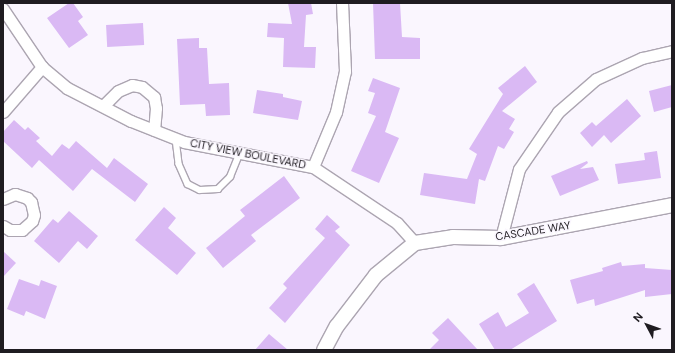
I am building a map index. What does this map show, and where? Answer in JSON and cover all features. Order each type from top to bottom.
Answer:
[{"type":"street","points":[[313,167],[336,112],[345,71],[342,3]]},
{"type":"street","name":"CITY VIEW BOULEVARD","points":[[3,9],[42,67],[68,88],[103,106],[176,139],[313,167],[397,222],[415,243]]},
{"type":"street","points":[[501,238],[519,169],[558,112],[596,79],[642,58],[672,51]]},
{"type":"street","points":[[3,112],[42,67]]},
{"type":"street","points":[[103,106],[118,91],[132,85],[142,87],[154,97],[156,108],[154,130]]},
{"type":"street","points":[[3,198],[15,194],[27,198],[34,208],[34,215],[32,221],[22,230],[10,230],[3,226]]},
{"type":"street","name":"CASCADE WAY","points":[[415,243],[453,237],[501,238],[672,205]]},
{"type":"street","points":[[324,350],[338,326],[376,275],[415,243]]},
{"type":"lane","points":[[176,139],[179,164],[188,184],[200,190],[218,189],[230,177],[240,152]]},
{"type":"building","points":[[69,3],[73,3],[83,17],[78,21],[88,35],[69,48],[47,18]]},
{"type":"building","points":[[288,3],[311,3],[313,14],[306,15],[304,47],[316,47],[315,68],[283,67],[284,38],[267,37],[268,23],[292,24]]},
{"type":"building","points":[[373,3],[400,3],[402,37],[420,38],[420,59],[375,59]]},
{"type":"building","points":[[143,23],[144,45],[107,47],[106,25]]},
{"type":"building","points":[[199,38],[199,48],[207,48],[209,84],[229,83],[230,115],[206,116],[205,104],[180,105],[177,39]]},
{"type":"building","points":[[525,66],[537,82],[502,111],[515,119],[509,129],[514,132],[504,149],[498,146],[485,181],[479,179],[475,204],[420,195],[424,173],[467,179],[477,154],[469,149],[503,94],[498,88]]},
{"type":"building","points":[[373,78],[400,88],[385,132],[399,138],[379,183],[351,171],[376,116],[368,113],[375,93],[368,91]]},
{"type":"building","points":[[672,85],[672,107],[654,112],[649,91]]},
{"type":"building","points":[[257,90],[283,94],[283,97],[302,101],[298,120],[253,113]]},
{"type":"building","points":[[627,99],[641,116],[611,143],[604,135],[592,147],[580,133],[592,122],[596,126]]},
{"type":"building","points":[[14,120],[25,130],[28,127],[40,138],[36,141],[52,156],[62,144],[69,149],[76,141],[107,168],[114,158],[148,184],[135,202],[92,169],[73,191],[39,160],[32,168],[3,141],[3,132]]},
{"type":"building","points":[[657,151],[661,178],[618,184],[615,164],[645,160],[644,153]]},
{"type":"building","points":[[587,161],[588,163],[580,169],[593,167],[599,180],[560,196],[551,176]]},
{"type":"building","points":[[284,176],[300,198],[251,235],[256,241],[223,268],[206,248],[245,216],[240,210]]},
{"type":"building","points":[[164,207],[176,218],[168,228],[196,253],[177,275],[135,240]]},
{"type":"building","points":[[69,211],[98,236],[87,249],[78,241],[59,263],[34,241],[53,219],[58,223]]},
{"type":"building","points":[[327,215],[340,227],[335,231],[350,245],[285,323],[269,308],[287,288],[283,284],[325,238],[315,229]]},
{"type":"building","points":[[3,251],[16,263],[3,277]]},
{"type":"building","points":[[621,262],[622,266],[645,264],[645,268],[672,270],[672,294],[645,297],[645,290],[595,306],[594,299],[577,304],[570,280],[603,271],[602,268]]},
{"type":"building","points":[[19,279],[39,286],[41,280],[57,286],[45,319],[26,311],[24,316],[7,309]]},
{"type":"building","points":[[534,283],[557,321],[510,350],[495,350],[479,324],[498,312],[506,327],[529,313],[517,294]]},
{"type":"building","points":[[448,318],[478,350],[429,350],[439,340],[432,333]]},
{"type":"building","points":[[269,334],[288,350],[255,350]]}]
